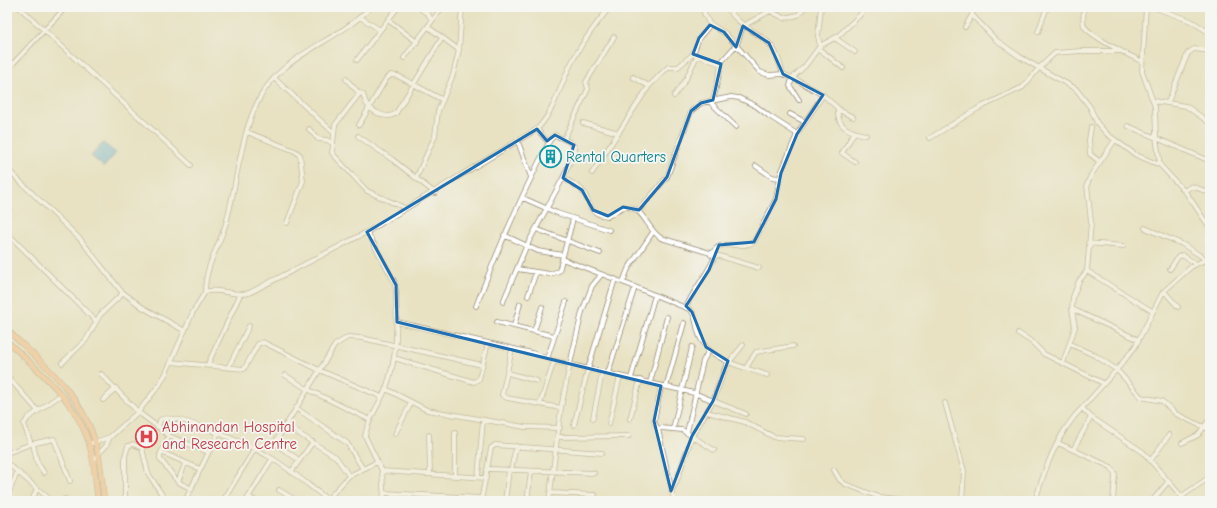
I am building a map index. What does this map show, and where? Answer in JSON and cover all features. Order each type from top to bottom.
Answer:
[{"type":"main road","points":[[7,330],[72,394],[83,411],[96,442],[104,501]]},
{"type":"main road","points":[[7,341],[62,394],[77,416],[89,444],[93,460],[98,501]]},
{"type":"street","points":[[19,7],[191,165]]},
{"type":"street","points":[[7,70],[66,7]]},
{"type":"street","points":[[89,444],[110,436],[138,412],[160,384],[172,362],[201,297],[205,292],[206,275],[226,222],[247,132],[258,100],[274,78],[289,65],[344,31],[371,7]]},
{"type":"street","points":[[357,60],[398,7]]},
{"type":"street","points":[[418,7],[428,14],[432,21]]},
{"type":"street","points":[[416,178],[435,136],[437,116],[453,75],[459,50],[462,7]]},
{"type":"street","points":[[205,292],[212,290],[240,295],[249,293],[367,232],[405,208],[435,193],[538,129],[549,112],[575,56],[597,22],[610,7]]},
{"type":"street","points":[[705,7],[704,13],[710,25],[724,32],[762,74],[770,76],[783,74],[792,78],[822,95],[838,109],[853,116]]},
{"type":"street","points":[[727,7],[734,18],[743,26],[769,43],[778,59],[783,74]]},
{"type":"street","points":[[711,101],[723,58],[736,46],[743,26],[770,11],[784,18],[798,15],[805,7]]},
{"type":"street","points":[[821,7],[818,36],[819,47],[843,68]]},
{"type":"street","points":[[799,100],[791,89],[792,78],[805,66],[819,47],[835,38],[860,15],[866,7]]},
{"type":"street","points":[[965,28],[972,15],[972,7]]},
{"type":"street","points":[[1038,32],[1047,7]]},
{"type":"street","points":[[1084,7],[1084,26],[1119,51],[1141,61]]},
{"type":"street","points":[[1146,7],[1141,61],[1144,81],[1154,101],[1156,137],[1160,166]]},
{"type":"street","points":[[1152,7],[1191,21],[1210,33]]},
{"type":"street","points":[[404,58],[441,9]]},
{"type":"street","points":[[972,15],[991,36],[1039,68],[1076,88],[1088,104],[1102,130],[1136,155],[1160,166],[1184,191],[1210,228]]},
{"type":"street","points":[[360,17],[380,30]]},
{"type":"street","points":[[388,20],[417,42]]},
{"type":"street","points":[[674,96],[686,79],[695,55],[699,38],[710,25]]},
{"type":"street","points":[[428,27],[459,50]]},
{"type":"street","points":[[564,139],[588,89],[586,82],[614,37]]},
{"type":"street","points":[[346,79],[359,93],[363,94],[366,104],[370,108],[385,116],[393,116],[414,85],[442,38]]},
{"type":"street","points":[[835,38],[855,52]]},
{"type":"street","points":[[1168,102],[1188,53],[1194,49],[1210,51]]},
{"type":"street","points":[[930,138],[977,109],[1023,87],[1039,68],[1059,52],[1119,51]]},
{"type":"street","points":[[695,55],[721,64]]},
{"type":"street","points":[[592,174],[649,86],[668,67],[678,67],[695,55]]},
{"type":"street","points":[[359,125],[386,80],[391,75],[398,76],[443,100]]},
{"type":"street","points":[[633,77],[649,86]]},
{"type":"street","points":[[274,78],[333,132]]},
{"type":"street","points":[[359,93],[336,123],[333,132],[331,150],[334,157],[367,191],[405,208]]},
{"type":"street","points":[[686,308],[691,296],[709,270],[714,249],[719,245],[746,244],[754,242],[776,199],[779,178],[797,134],[822,95]]},
{"type":"street","points":[[638,211],[667,177],[691,111],[695,106],[731,97],[739,98],[756,106],[797,134]]},
{"type":"street","points":[[711,101],[736,127]]},
{"type":"street","points":[[1154,101],[1168,102],[1189,107],[1210,123]]},
{"type":"street","points":[[838,109],[838,120],[854,133],[866,136]]},
{"type":"street","points":[[790,114],[805,122]]},
{"type":"street","points":[[583,123],[619,133]]},
{"type":"street","points":[[1128,126],[1210,161]]},
{"type":"street","points":[[1091,127],[1090,154],[1100,162]]},
{"type":"street","points":[[309,129],[318,139],[327,140],[332,143]]},
{"type":"street","points":[[538,129],[548,142]]},
{"type":"street","points":[[247,132],[295,151],[300,155],[303,181],[287,223]]},
{"type":"street","points":[[854,133],[842,153],[855,162]]},
{"type":"street","points":[[358,136],[435,193]]},
{"type":"street","points":[[476,306],[504,235],[548,142],[553,136],[564,139],[572,143],[575,148],[563,178],[545,208],[526,247],[503,302]]},
{"type":"street","points":[[1063,363],[1075,327],[1072,309],[1075,289],[1087,272],[1091,217],[1086,191],[1089,180],[1114,140]]},
{"type":"street","points":[[518,142],[531,177]]},
{"type":"street","points":[[756,166],[772,177],[779,178]]},
{"type":"street","points":[[7,169],[67,225],[123,293],[142,307],[185,331]]},
{"type":"street","points":[[563,178],[582,190],[590,208],[596,213],[608,216],[612,215],[618,209],[629,207],[638,211],[653,232],[661,238],[759,268]]},
{"type":"street","points":[[1184,191],[1192,186],[1210,193]]},
{"type":"street","points":[[522,198],[573,219],[610,230]]},
{"type":"street","points":[[7,200],[9,210],[7,218]]},
{"type":"street","points":[[517,269],[556,273],[559,271],[573,219]]},
{"type":"street","points":[[1145,228],[1182,244],[1204,258]]},
{"type":"street","points":[[536,229],[600,253]]},
{"type":"street","points":[[367,232],[394,280],[397,321],[396,345],[390,374],[386,388],[370,420],[366,439],[382,471],[384,501]]},
{"type":"street","points":[[623,282],[628,269],[653,232]]},
{"type":"street","points":[[7,233],[96,322]]},
{"type":"street","points":[[504,235],[526,247],[562,257],[601,275],[616,279],[686,308],[692,312],[700,338],[715,355],[728,362],[768,375]]},
{"type":"street","points":[[1088,243],[1123,246]]},
{"type":"street","points":[[1170,269],[1178,257],[1182,255],[1196,264]]},
{"type":"street","points":[[1035,501],[1045,469],[1067,427],[1103,384],[1117,370],[1139,340],[1152,311],[1164,291],[1204,258],[1210,257]]},
{"type":"street","points":[[528,296],[536,272]]},
{"type":"street","points":[[1087,272],[1152,311]]},
{"type":"street","points":[[549,501],[560,428],[561,408],[570,364],[582,312],[592,286],[601,275]]},
{"type":"street","points":[[574,425],[588,369],[616,279]]},
{"type":"street","points":[[608,373],[635,287]]},
{"type":"street","points":[[1164,291],[1178,307]]},
{"type":"street","points":[[62,363],[86,340],[93,330],[96,322],[106,309],[123,293]]},
{"type":"street","points":[[207,366],[240,295]]},
{"type":"street","points":[[631,378],[656,295]]},
{"type":"street","points":[[547,359],[566,302]]},
{"type":"street","points":[[514,326],[520,304]]},
{"type":"street","points":[[534,331],[542,307]]},
{"type":"street","points":[[1072,309],[1139,340]]},
{"type":"street","points":[[650,384],[667,317]]},
{"type":"street","points":[[397,321],[488,344],[536,354],[547,359],[602,373],[608,373],[640,380],[650,384],[694,393],[746,414]]},
{"type":"street","points":[[497,322],[554,336]]},
{"type":"street","points":[[674,501],[658,430],[654,421],[663,387],[684,323]]},
{"type":"street","points":[[228,368],[249,326]]},
{"type":"street","points":[[1018,333],[1032,342],[1044,354],[1103,384]]},
{"type":"street","points":[[299,460],[275,443],[335,345],[348,337],[362,338],[396,345],[482,366]]},
{"type":"street","points":[[172,362],[244,369],[258,344],[263,342],[319,370],[382,397]]},
{"type":"street","points":[[394,358],[474,382],[479,379],[488,344]]},
{"type":"street","points":[[671,491],[676,483],[692,436],[713,401],[728,362],[743,344]]},
{"type":"street","points":[[1070,344],[1096,356],[1117,370],[1141,396],[1162,401],[1176,414],[1210,430]]},
{"type":"street","points":[[746,368],[756,352],[793,346]]},
{"type":"street","points":[[673,429],[692,347]]},
{"type":"street","points":[[512,349],[508,373],[502,392],[504,397],[561,408]]},
{"type":"street","points":[[687,432],[694,393],[704,358],[709,350]]},
{"type":"street","points":[[540,404],[554,361]]},
{"type":"street","points":[[508,373],[537,380]]},
{"type":"street","points":[[592,418],[602,373]]},
{"type":"street","points":[[101,374],[138,412],[169,436],[208,452]]},
{"type":"street","points":[[284,375],[307,389],[370,420]]},
{"type":"street","points":[[7,376],[38,411]]},
{"type":"street","points":[[610,424],[620,376]]},
{"type":"street","points":[[630,419],[640,380]]},
{"type":"street","points":[[103,400],[116,388]]},
{"type":"street","points":[[386,388],[411,403],[427,410],[534,428],[560,428]]},
{"type":"street","points":[[44,473],[37,462],[24,424],[28,418],[62,394]]},
{"type":"street","points":[[395,434],[411,403]]},
{"type":"street","points":[[945,403],[964,472],[962,501]]},
{"type":"street","points":[[296,408],[347,443],[363,469]]},
{"type":"street","points":[[1082,408],[1091,418],[1136,447],[1151,460],[1180,499],[1210,477]]},
{"type":"street","points":[[707,412],[745,422],[774,437],[804,439]]},
{"type":"street","points":[[158,427],[161,419],[168,417],[218,433],[272,459],[327,500],[349,476],[377,462]]},
{"type":"street","points":[[1073,450],[1091,418]]},
{"type":"street","points":[[1182,443],[1198,435],[1210,419]]},
{"type":"street","points":[[478,477],[483,420]]},
{"type":"street","points":[[285,425],[338,459],[349,476]]},
{"type":"street","points":[[658,430],[659,428],[687,432],[714,450]]},
{"type":"street","points":[[185,501],[218,433]]},
{"type":"street","points":[[455,433],[455,475]]},
{"type":"street","points":[[430,435],[430,474]]},
{"type":"street","points":[[1151,460],[1169,435]]},
{"type":"street","points":[[93,460],[106,446],[110,436]]},
{"type":"street","points":[[169,436],[159,458],[178,482],[192,489]]},
{"type":"street","points":[[558,438],[629,436]]},
{"type":"street","points":[[7,453],[32,444],[54,439],[70,481]]},
{"type":"street","points":[[291,472],[313,442]]},
{"type":"street","points":[[1058,443],[1114,470],[1113,501]]},
{"type":"street","points":[[125,501],[125,456],[128,446],[133,444],[142,448],[148,473],[166,501]]},
{"type":"street","points":[[384,493],[409,495],[428,499],[481,500],[489,469],[492,446],[556,448],[602,453]]},
{"type":"street","points":[[505,501],[516,446]]},
{"type":"street","points":[[223,501],[254,450]]},
{"type":"street","points":[[161,452],[185,464],[200,469]]},
{"type":"street","points":[[246,501],[272,459]]},
{"type":"street","points":[[7,463],[52,501]]},
{"type":"street","points":[[178,482],[185,464]]},
{"type":"street","points":[[489,469],[531,472],[594,473]]},
{"type":"street","points":[[834,470],[842,482],[879,497],[889,500],[915,501]]},
{"type":"street","points":[[382,471],[486,478]]},
{"type":"street","points":[[527,501],[531,472]]},
{"type":"street","points":[[7,497],[8,490],[17,473]]},
{"type":"street","points":[[1152,501],[1168,482]]},
{"type":"street","points":[[32,501],[37,488]]},
{"type":"street","points":[[279,490],[297,501]]},
{"type":"street","points":[[550,493],[595,495]]},
{"type":"street","points":[[409,495],[409,501]]},
{"type":"street","points":[[248,497],[256,501]]},
{"type":"street","points":[[874,501],[879,497]]},
{"type":"street","points":[[61,501],[65,499],[69,501]]},
{"type":"highlighted area","points":[[710,25],[724,32],[736,47],[743,26],[769,43],[783,74],[823,95],[797,134],[781,173],[776,199],[754,242],[719,245],[709,270],[686,306],[692,312],[706,347],[728,361],[713,401],[692,436],[671,491],[654,421],[661,386],[397,322],[396,285],[367,232],[537,129],[547,141],[555,135],[574,145],[563,178],[582,190],[593,210],[608,216],[623,207],[639,210],[667,177],[691,111],[701,103],[713,100],[721,64],[693,54],[699,38]]},
{"type":"water","points":[[103,143],[116,153],[104,167],[91,156]]},
{"type":"place","name":"Rental Quarters","points":[[550,157]]},
{"type":"place","name":"Abhinandan Hospital and Research Centre","points":[[146,436]]}]
